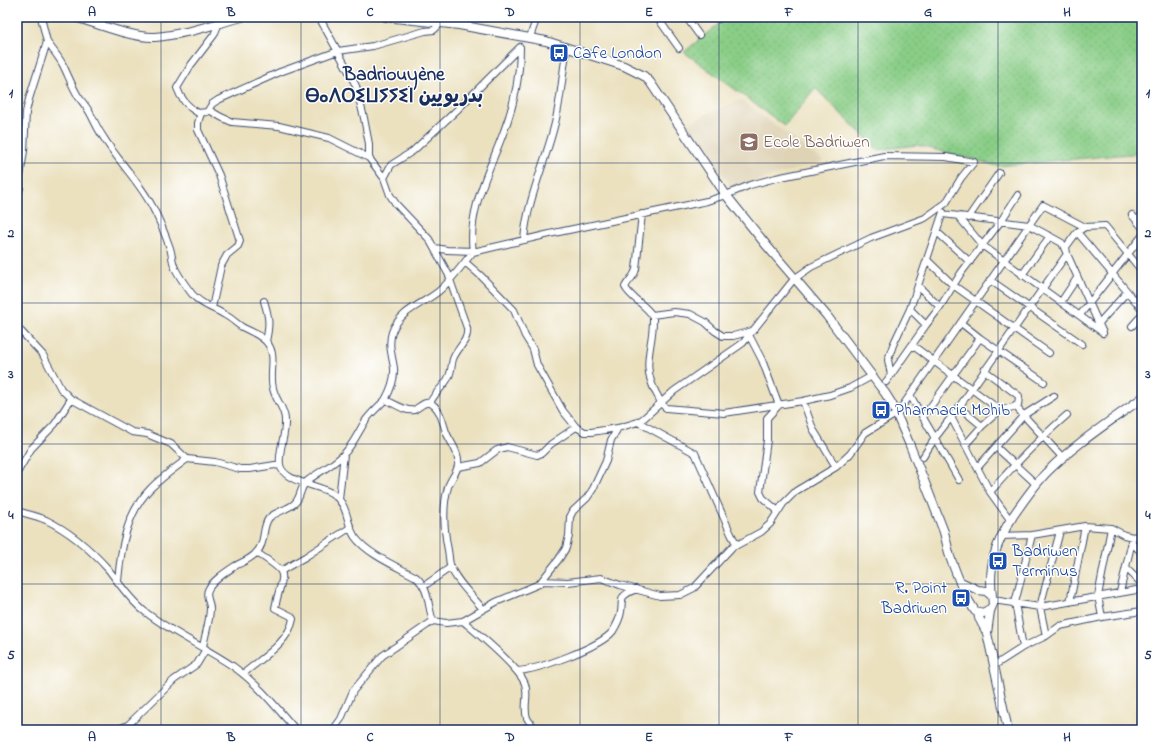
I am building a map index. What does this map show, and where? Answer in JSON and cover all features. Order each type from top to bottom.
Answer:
[{"type":"street","points":[[41,17],[47,42],[62,62],[74,89],[92,116],[101,134],[116,156],[132,175],[152,206],[170,248],[175,269],[194,297],[224,314],[240,326],[260,336],[266,341],[270,348],[272,353],[273,389],[282,408],[285,420],[280,466],[285,474],[305,483],[321,487],[339,499],[347,512],[356,538],[364,546],[385,560],[416,577],[424,586],[433,621]]},
{"type":"street","points":[[75,17],[142,36],[155,37],[194,30],[242,17]]},
{"type":"street","points":[[319,17],[356,86],[361,102],[369,144],[369,158]]},
{"type":"street","points":[[386,17],[410,18],[440,24],[454,20],[567,48],[617,63],[644,76],[650,82],[726,195],[794,279],[827,316],[898,411],[944,532],[950,557],[961,582],[964,594],[973,608],[978,612],[986,612],[990,609]]},
{"type":"street","points":[[384,178],[391,165],[413,151],[458,109],[520,47],[537,17]]},
{"type":"street","points":[[657,17],[679,48]]},
{"type":"street","points":[[686,17],[699,35]]},
{"type":"street","points":[[219,23],[214,35],[191,65],[177,88],[185,104],[201,113],[207,112],[214,102],[280,72],[338,51],[373,46],[425,31],[434,30],[440,24]]},
{"type":"street","points":[[17,195],[20,188],[26,112],[47,42]]},
{"type":"street","points":[[116,730],[128,725],[169,684],[197,664],[204,648],[210,616],[210,606],[207,593],[209,588],[224,574],[257,553],[262,544],[268,520],[271,516],[288,508],[296,502],[305,483],[338,460],[352,446],[367,419],[386,400],[394,377],[394,368],[389,341],[394,326],[409,310],[431,297],[450,279],[473,251],[472,229],[476,211],[484,184],[505,130],[512,105],[519,72],[520,47]]},
{"type":"street","points":[[524,240],[525,226],[533,191],[555,125],[567,48]]},
{"type":"street","points":[[209,110],[232,122],[279,126],[329,138],[369,158],[384,178],[390,194],[396,204],[424,233],[435,248],[450,279],[467,328],[465,340],[454,356],[452,371],[447,381],[435,394],[430,403]]},
{"type":"street","points":[[201,113],[198,123],[198,130],[219,175],[240,241],[238,246],[227,255],[221,266],[212,308]]},
{"type":"street","points":[[435,248],[473,251],[707,201],[750,185],[776,178],[884,156],[946,157],[974,162],[961,178],[946,203],[910,308],[893,345],[888,360],[891,375]]},
{"type":"street","points":[[968,218],[999,172]]},
{"type":"street","points":[[886,382],[940,307],[953,285],[1001,221],[1018,195]]},
{"type":"street","points":[[465,262],[514,310],[525,336],[533,349],[537,365],[544,380],[576,427],[585,432],[591,432],[618,428],[638,422],[661,402],[702,371],[733,351],[743,343],[794,279],[811,267],[871,238],[925,218],[946,203]]},
{"type":"street","points":[[542,581],[568,582],[601,578],[660,596],[673,596],[688,592],[699,583],[735,544],[738,544],[761,532],[774,520],[778,511],[796,491],[836,466],[850,454],[865,433],[898,411],[1043,205],[1085,227]]},
{"type":"street","points":[[642,214],[636,269],[634,276],[625,287],[652,315],[647,367],[651,384],[664,407],[669,409],[724,413],[803,402],[830,396],[850,388],[872,376]]},
{"type":"street","points":[[943,214],[1029,224],[1062,243],[1103,333],[1080,315],[1022,276],[982,245],[958,216]]},
{"type":"street","points":[[1137,222],[1142,214]]},
{"type":"street","points":[[1132,215],[1142,227]]},
{"type":"street","points":[[923,457],[935,438],[959,408],[984,370],[1067,254],[1066,247],[1077,232],[1085,227],[1105,226],[1142,272]]},
{"type":"street","points":[[937,232],[970,262]]},
{"type":"street","points":[[1077,232],[1142,308]]},
{"type":"street","points":[[1022,276],[1050,236]]},
{"type":"street","points":[[1080,315],[1142,236]]},
{"type":"street","points":[[927,260],[953,285],[1049,353]]},
{"type":"street","points":[[1060,302],[1078,278]]},
{"type":"street","points":[[990,280],[1082,344]]},
{"type":"street","points":[[918,286],[940,307]]},
{"type":"street","points":[[1099,323],[1128,292]]},
{"type":"street","points":[[264,301],[269,316],[266,341]]},
{"type":"street","points":[[910,308],[926,325]]},
{"type":"street","points":[[652,315],[674,312],[690,314],[705,322],[723,336],[734,336],[750,333]]},
{"type":"street","points":[[1132,326],[1142,315]]},
{"type":"street","points":[[961,323],[980,338],[1044,382]]},
{"type":"street","points":[[17,327],[43,355],[61,389],[71,399],[132,432],[147,434],[171,444],[187,459],[215,462],[240,469],[276,465],[280,466]]},
{"type":"street","points":[[750,333],[779,405]]},
{"type":"street","points":[[923,417],[980,338]]},
{"type":"street","points":[[912,345],[1000,410]]},
{"type":"street","points":[[966,444],[982,426],[1000,410],[1018,406],[1020,396],[984,370]]},
{"type":"street","points":[[910,396],[959,480]]},
{"type":"street","points":[[978,467],[1024,415],[1054,396]]},
{"type":"street","points":[[987,633],[993,598],[990,576],[993,558],[1001,536],[1036,484],[1049,470],[1142,398]]},
{"type":"street","points":[[17,473],[31,449],[55,424],[71,399]]},
{"type":"street","points":[[386,400],[409,410],[414,410],[427,402],[435,406],[438,411],[446,433],[454,446],[458,463],[458,467],[450,481],[445,504],[444,533],[450,566],[463,585],[483,609]]},
{"type":"street","points":[[803,402],[810,423],[836,466]]},
{"type":"street","points":[[778,511],[763,498],[760,492],[767,440],[767,418],[779,405]]},
{"type":"street","points":[[1015,406],[1063,458]]},
{"type":"street","points":[[959,408],[982,426]]},
{"type":"street","points":[[990,492],[1043,435],[1067,415]]},
{"type":"street","points":[[951,418],[990,492],[1011,521]]},
{"type":"street","points":[[638,422],[695,453],[735,544]]},
{"type":"street","points":[[458,467],[480,463],[497,450],[507,447],[537,455],[542,453],[551,444],[576,427]]},
{"type":"street","points":[[333,730],[341,719],[353,691],[382,656],[433,621],[446,623],[463,621],[483,609],[539,584],[542,581],[560,559],[566,548],[569,536],[570,517],[573,511],[587,498],[593,489],[606,461],[611,440],[618,428]]},
{"type":"street","points":[[996,447],[1036,484]]},
{"type":"street","points":[[339,499],[344,454]]},
{"type":"street","points":[[118,581],[126,527],[139,504],[151,488],[187,459]]},
{"type":"street","points":[[17,511],[47,520],[96,556],[118,581],[128,596],[145,612],[243,674],[260,688],[296,730]]},
{"type":"street","points":[[281,571],[306,558],[351,526]]},
{"type":"street","points":[[1001,536],[1032,535],[1085,526],[1111,528],[1132,539],[1142,553]]},
{"type":"street","points":[[1070,602],[1085,526]]},
{"type":"street","points":[[1102,617],[1098,596],[1111,528]]},
{"type":"street","points":[[1046,636],[1040,607],[1060,531]]},
{"type":"street","points":[[1023,647],[1015,604],[1032,535]]},
{"type":"street","points":[[1132,539],[1142,535]]},
{"type":"street","points":[[1120,592],[1132,539]]},
{"type":"street","points":[[243,674],[275,648],[289,631],[293,619],[291,616],[275,608],[283,578],[281,571],[272,562],[257,553]]},
{"type":"street","points":[[424,586],[450,566]]},
{"type":"street","points":[[1126,568],[1142,584]]},
{"type":"street","points":[[970,603],[972,595],[981,590],[990,576]]},
{"type":"street","points":[[961,582],[988,592],[993,598],[1015,604],[1040,607],[1142,589]]},
{"type":"street","points":[[517,671],[532,669],[599,643],[609,636],[614,630],[621,613],[623,597],[636,589]]},
{"type":"street","points":[[995,665],[1023,647],[1046,636],[1060,626],[1102,617],[1142,611]]},
{"type":"street","points":[[978,612],[979,618],[987,633],[1008,730]]},
{"type":"street","points":[[463,621],[517,671],[525,683],[526,716],[537,730]]},
{"type":"shaded area","name":"Ecole Badriwen","points":[[741,100],[824,161],[732,188],[687,124],[713,111]]},
{"type":"green space","points":[[727,17],[1142,17],[1142,153],[997,166],[917,145],[878,150],[815,88],[785,126],[684,52]]},
{"type":"place","name":"Cafe London","points":[[559,53]]},
{"type":"place","name":"Ecole Badriwen","points":[[749,142]]},
{"type":"place","name":"Pharmacie Mohib","points":[[881,410]]},
{"type":"place","name":"Badriwen Terminus","points":[[998,561]]},
{"type":"place","name":"R. Point Badriwen","points":[[961,598]]},
{"type":"district","name":"Badriouyène ⴱⴰⴷⵔⵉⵡⵢⵢⵉⵏ بدريويين","points":[[394,86]]}]
